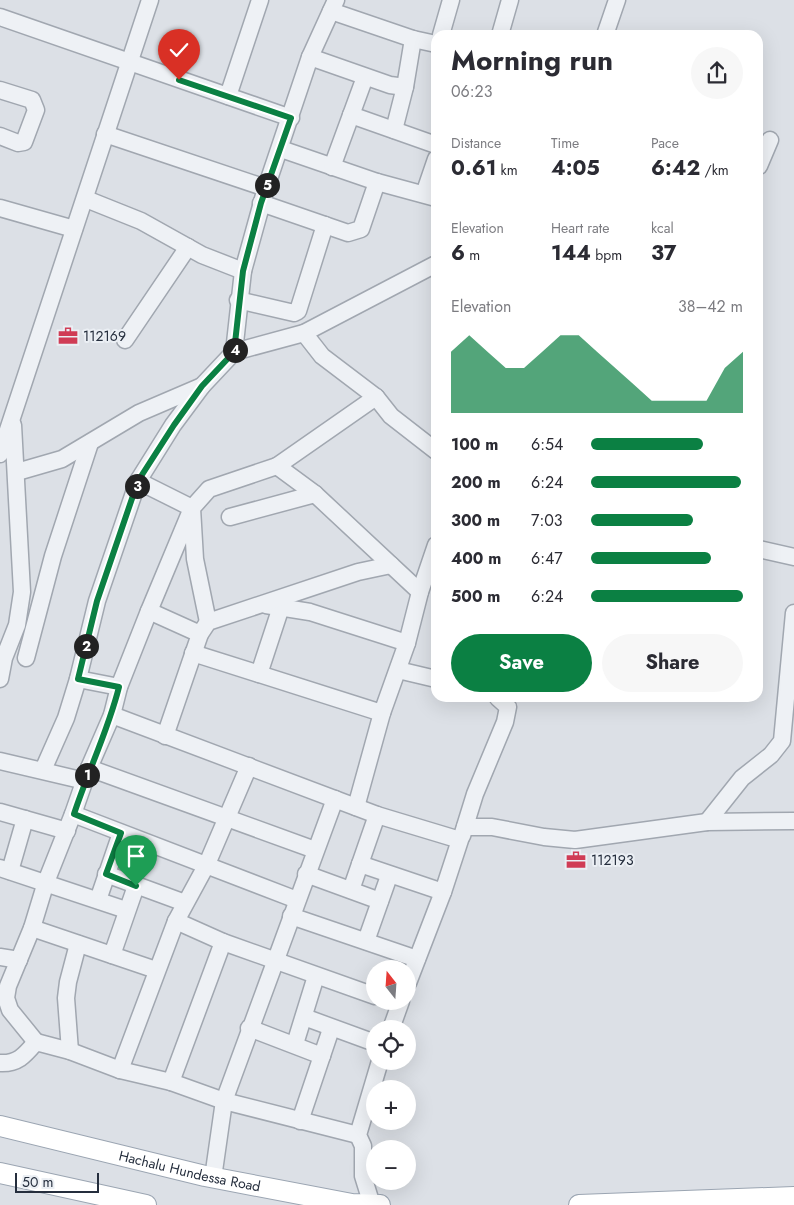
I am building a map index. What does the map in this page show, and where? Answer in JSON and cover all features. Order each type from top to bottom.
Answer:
[{"type":"main road","name":"Hachalu Hundessa Road","points":[[0,1126],[213,1178],[352,1204],[380,1205]]},
{"type":"main road","points":[[0,1173],[142,1205]]},
{"type":"main road","points":[[579,1205],[794,1197]]},
{"type":"street","points":[[0,454],[74,229],[86,200],[105,134],[150,0]]},
{"type":"street","points":[[228,96],[260,0]]},
{"type":"street","points":[[442,30],[451,0]]},
{"type":"street","points":[[501,30],[510,0]]},
{"type":"street","points":[[607,30],[617,0]]},
{"type":"street","points":[[234,352],[238,300],[243,271],[264,196],[281,150],[310,57],[333,6],[413,38],[431,43]]},
{"type":"street","points":[[0,17],[291,118]]},
{"type":"street","points":[[394,130],[405,87],[413,38]]},
{"type":"street","points":[[310,57],[390,85],[405,87]]},
{"type":"street","points":[[332,167],[365,77]]},
{"type":"street","points":[[0,90],[32,100],[36,110],[24,142],[18,143],[0,136]]},
{"type":"street","points":[[351,115],[431,143]]},
{"type":"street","points":[[105,134],[264,196],[325,225],[348,233],[361,229],[377,182]]},
{"type":"street","points":[[763,157],[770,140]]},
{"type":"street","points":[[281,150],[377,182],[430,196]]},
{"type":"street","points":[[86,200],[141,221],[188,248],[243,271]]},
{"type":"street","points":[[0,208],[74,229]]},
{"type":"street","points":[[238,300],[294,313],[298,311],[325,225]]},
{"type":"street","points":[[125,340],[188,248]]},
{"type":"street","points":[[43,770],[66,718],[78,679],[97,601],[138,481],[202,386],[234,352],[304,333],[431,267]]},
{"type":"street","points":[[304,333],[322,356],[376,397],[391,416],[431,447]]},
{"type":"street","points":[[17,472],[62,459],[139,413],[202,386]]},
{"type":"street","points":[[358,1135],[224,1101],[171,1082],[120,1070],[36,1042],[5,1009],[7,992],[32,928],[46,882],[74,814],[87,774],[112,715],[119,687],[192,508],[209,489],[277,466],[376,397]]},
{"type":"street","points":[[0,679],[2,657],[16,625],[22,592],[17,472],[12,418]]},
{"type":"street","points":[[26,658],[52,556],[90,443]]},
{"type":"street","points":[[277,466],[315,494],[420,592]]},
{"type":"street","points":[[138,481],[192,508]]},
{"type":"street","points":[[230,517],[315,494]]},
{"type":"street","points":[[165,736],[193,652],[204,628],[195,559],[192,508]]},
{"type":"street","points":[[763,550],[794,557]]},
{"type":"street","points":[[150,611],[204,628],[259,605],[358,572],[390,564]]},
{"type":"street","points":[[356,807],[382,713],[407,643],[420,592],[431,574]]},
{"type":"street","points":[[259,605],[310,612],[407,643]]},
{"type":"street","points":[[259,674],[281,607]]},
{"type":"street","points":[[707,822],[742,778],[771,755],[782,741],[794,614]]},
{"type":"street","points":[[193,652],[382,713]]},
{"type":"street","points":[[398,670],[431,678]]},
{"type":"street","points":[[78,679],[119,687]]},
{"type":"street","points":[[291,916],[366,940],[417,959],[443,892],[475,794],[505,722],[508,707],[502,702]]},
{"type":"street","points":[[112,715],[377,815],[462,834],[492,827],[544,837],[575,840],[707,822],[794,821]]},
{"type":"street","points":[[0,761],[43,770],[87,774],[226,818],[315,850]]},
{"type":"street","points":[[120,1070],[176,921],[206,864],[249,766]]},
{"type":"street","points":[[213,1178],[224,1101],[334,799]]},
{"type":"street","points":[[0,812],[67,831]]},
{"type":"street","points":[[74,814],[296,900]]},
{"type":"street","points":[[351,890],[377,815]]},
{"type":"street","points":[[25,819],[5,870],[126,910]]},
{"type":"street","points":[[98,900],[121,833]]},
{"type":"street","points":[[360,864],[389,876],[443,892]]},
{"type":"street","points":[[106,874],[185,903]]},
{"type":"street","points":[[306,874],[380,901]]},
{"type":"street","points":[[366,940],[389,876]]},
{"type":"street","points":[[112,955],[126,910],[136,886]]},
{"type":"street","points":[[176,921],[223,942],[366,993]]},
{"type":"street","points":[[32,928],[156,970]]},
{"type":"street","points":[[171,1082],[223,942]]},
{"type":"street","points":[[70,1052],[66,998],[68,982],[78,944]]},
{"type":"street","points":[[0,957],[19,960]]},
{"type":"street","points":[[295,1044],[316,976]]},
{"type":"street","points":[[304,1017],[331,1029],[366,1040]]},
{"type":"street","points":[[249,1028],[295,1044],[322,1056]]},
{"type":"street","points":[[300,1121],[331,1029]]},
{"type":"street","points":[[0,1063],[12,1064],[22,1058],[36,1042]]},
{"type":"street","points":[[372,1204],[363,1176],[363,1146],[358,1135],[377,1070]]},
{"type":"place","name":"112169","points":[[68,336]]},
{"type":"place","name":"112193","points":[[576,860]]},
{"type":"route","points":[[136,886],[106,874],[121,833],[74,814],[89,768],[110,722],[119,687],[78,679],[97,601],[138,481],[202,386],[234,352],[238,300],[243,271],[261,203],[291,118],[179,80]]}]
